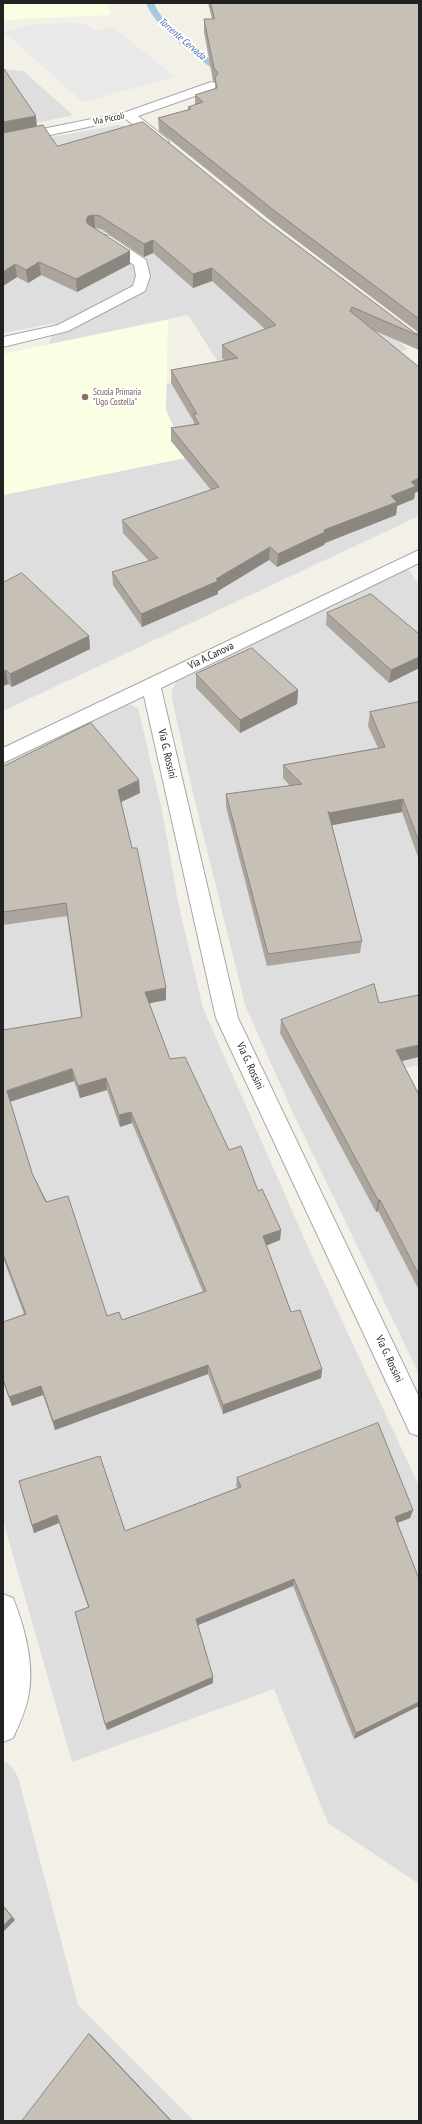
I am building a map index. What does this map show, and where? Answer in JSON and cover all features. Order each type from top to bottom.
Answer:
[{"type":"street","name":"Via Piccoli","points":[[3,141],[129,115],[211,86]]},
{"type":"street","points":[[129,115],[172,150]]},
{"type":"street","points":[[3,342],[63,328],[140,288],[143,276],[141,263],[95,232]]},
{"type":"street","name":"Via A.Canova","points":[[3,756],[419,557]]},
{"type":"street","name":"Via G. Rossini","points":[[151,685],[227,1018],[419,1424]]},
{"type":"street","points":[[3,1608],[13,1642],[16,1672],[16,1695],[3,1728]]},
{"type":"shaded area","points":[[3,3],[108,3],[110,15],[3,20]]},
{"type":"shaded area","points":[[35,24],[85,24],[95,31],[113,27],[175,77],[83,102],[4,32]]},
{"type":"shaded area","points":[[3,69],[23,71],[73,115],[3,130]]},
{"type":"shaded area","points":[[118,125],[133,127],[408,349],[335,375],[419,368],[419,516],[3,711],[3,495],[185,458],[166,410],[166,384],[225,373],[188,315],[49,344],[55,323],[3,333],[3,146]]},
{"type":"shaded area","name":"Scuola Primaria \"Ugo Costella\"","points":[[168,320],[166,410],[185,458],[3,495],[3,354]]},
{"type":"shaded area","points":[[402,569],[410,571],[419,586],[419,1065],[405,1068],[419,1092],[419,1374],[294,1115],[245,1005],[192,789],[172,699],[172,690],[177,680]]},
{"type":"shaded area","points":[[122,704],[132,705],[138,708],[162,810],[178,902],[203,1008],[311,1254],[419,1486],[419,1884],[328,1823],[274,1689],[72,1762],[3,1520],[3,756]]},
{"type":"shaded area","points":[[3,1762],[7,1762],[18,1777],[78,2005],[194,2121],[3,2121]]},
{"type":"building","points":[[211,3],[419,3],[419,319],[276,212],[158,118],[191,109],[188,107],[203,102],[195,95],[217,88],[215,78],[218,73],[214,68],[204,19],[214,19]]},
{"type":"building","points":[[4,69],[36,116],[3,122]]},
{"type":"building","points":[[143,122],[264,220],[415,333],[419,334],[419,336],[352,307],[350,311],[419,367],[419,478],[411,482],[416,486],[391,496],[397,502],[324,530],[325,532],[278,554],[270,547],[216,579],[218,581],[141,614],[112,572],[158,558],[122,520],[219,487],[171,428],[199,424],[193,414],[197,414],[171,370],[238,358],[222,345],[276,325],[212,268],[193,274],[153,240],[144,244],[100,216],[88,216],[86,221],[88,224],[130,251],[76,279],[39,262],[26,270],[15,264],[3,272],[3,133],[43,125],[57,146]]},
{"type":"building","points":[[22,573],[89,636],[10,674],[6,670],[3,672],[3,583]]},
{"type":"building","points":[[371,594],[419,634],[419,657],[391,670],[327,613]]},
{"type":"building","points":[[252,648],[298,690],[240,720],[196,674]]},
{"type":"building","points":[[419,702],[419,842],[403,799],[329,813],[328,811],[362,941],[268,954],[226,794],[302,784],[283,765],[385,747],[370,712]]},
{"type":"building","points":[[91,723],[139,780],[118,790],[132,848],[137,848],[166,988],[145,992],[170,1059],[185,1057],[229,1150],[241,1146],[258,1191],[262,1189],[281,1230],[263,1236],[291,1312],[300,1310],[322,1369],[223,1405],[208,1365],[53,1421],[41,1386],[9,1397],[3,1379],[3,1322],[26,1314],[3,1254],[3,1030],[82,1017],[66,903],[3,912],[3,767]],"holes":[[[72,1069],[78,1086],[106,1078],[119,1115],[131,1112],[206,1291],[122,1320],[119,1312],[107,1316],[68,1196],[46,1202],[32,1173],[7,1091]]]},
{"type":"building","points":[[374,984],[379,1003],[419,995],[419,1045],[396,1050],[419,1095],[419,1275],[380,1200],[378,1200],[281,1020]]},
{"type":"building","points":[[378,1423],[413,1510],[395,1517],[419,1579],[419,1702],[356,1733],[294,1579],[196,1619],[213,1677],[105,1724],[75,1612],[89,1607],[57,1515],[32,1525],[19,1481],[100,1456],[125,1531],[241,1487],[237,1478]]},
{"type":"building","points":[[3,1906],[12,1917],[3,1926]]},
{"type":"building","points":[[89,2034],[171,2121],[22,2121]]},
{"type":"waterway","name":"Torrente Cervada","points":[[150,3],[154,14],[195,53],[226,74]]},
{"type":"place","name":"Scuola Primaria \"Ugo Costella\"","points":[[85,397]]}]
